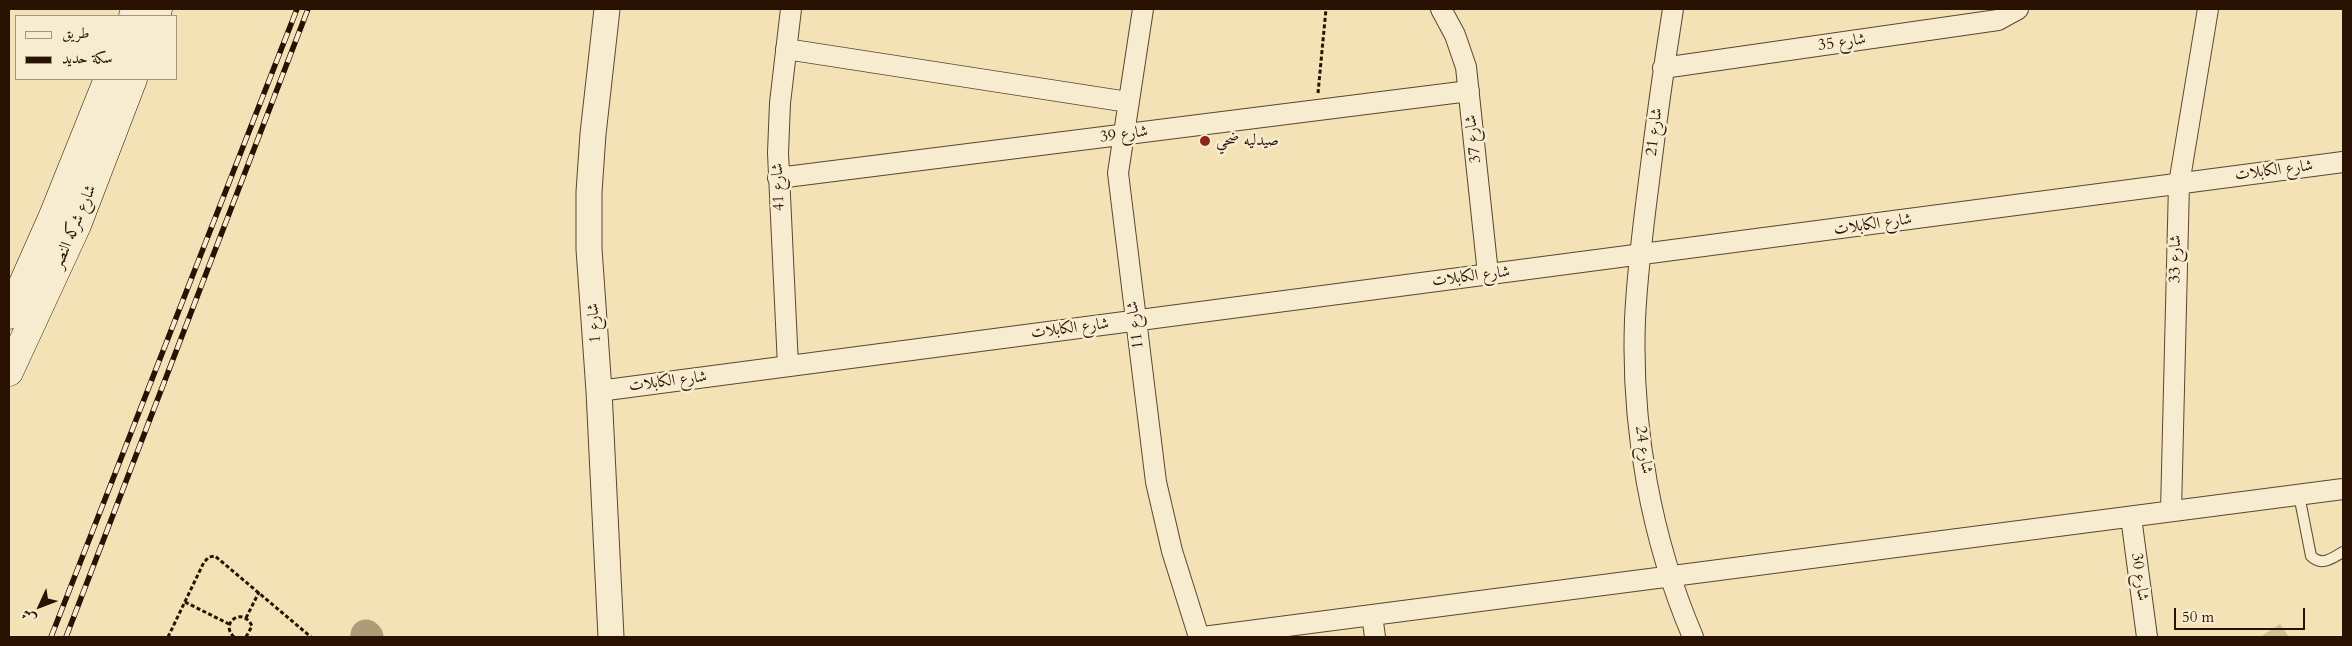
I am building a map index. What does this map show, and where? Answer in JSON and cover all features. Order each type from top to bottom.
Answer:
[{"type":"main road","name":"شارع شركه النصر","points":[[9,315],[53,216],[108,80]]},
{"type":"main road","name":"شارع شركه النصر","points":[[9,372],[77,225],[133,80]]},
{"type":"street","name":"شارع 1","points":[[608,9],[593,134],[589,192],[589,249],[599,391],[611,637]]},
{"type":"street","name":"شارع 41","points":[[788,366],[778,178],[778,128],[790,9]]},
{"type":"street","name":"شارع 11","points":[[1143,9],[1118,173],[1156,482],[1172,551],[1201,637]]},
{"type":"street","name":"شارع 37","points":[[1441,9],[1461,51],[1470,91],[1488,274]]},
{"type":"street","name":"شارع 21","points":[[1640,256],[1663,68],[1673,9]]},
{"type":"street","name":"شارع 35","points":[[1663,68],[1998,20],[2018,9]]},
{"type":"street","name":"شارع 33","points":[[2171,511],[2179,184],[2208,9]]},
{"type":"street","name":"شارع 39","points":[[786,49],[1128,102]]},
{"type":"street","name":"شارع 39","points":[[778,178],[1470,91]]},
{"type":"street","name":"شارع الكابلات","points":[[599,391],[1488,274],[1640,256],[2343,162]]},
{"type":"street","name":"شارع 24","points":[[1640,256],[1635,321],[1636,385],[1642,450],[1654,514],[1670,577],[1693,637]]},
{"type":"street","points":[[1201,637],[2343,489]]},
{"type":"street","name":"شارع 30","points":[[2131,517],[2147,637]]},
{"type":"street","points":[[1372,615],[1375,637]]},
{"type":"lane","points":[[2299,494],[2311,556],[2316,561],[2322,562],[2343,552]]},
{"type":"path","points":[[1317,110],[1326,9]]},
{"type":"path","points":[[168,637],[204,562],[212,556],[218,557],[312,637]]},
{"type":"path","points":[[246,618],[260,592]]},
{"type":"path","points":[[185,602],[229,624]]},
{"type":"path","points":[[234,637],[228,630],[229,624],[236,617],[246,618],[252,626],[246,637]]},
{"type":"shaded area","points":[[2280,624],[2289,637],[2260,637]]},
{"type":"railway","points":[[51,637],[297,9]]},
{"type":"railway","points":[[66,637],[308,9]]},
{"type":"place","name":"صيدليه ضحي","points":[[1205,141]]}]
